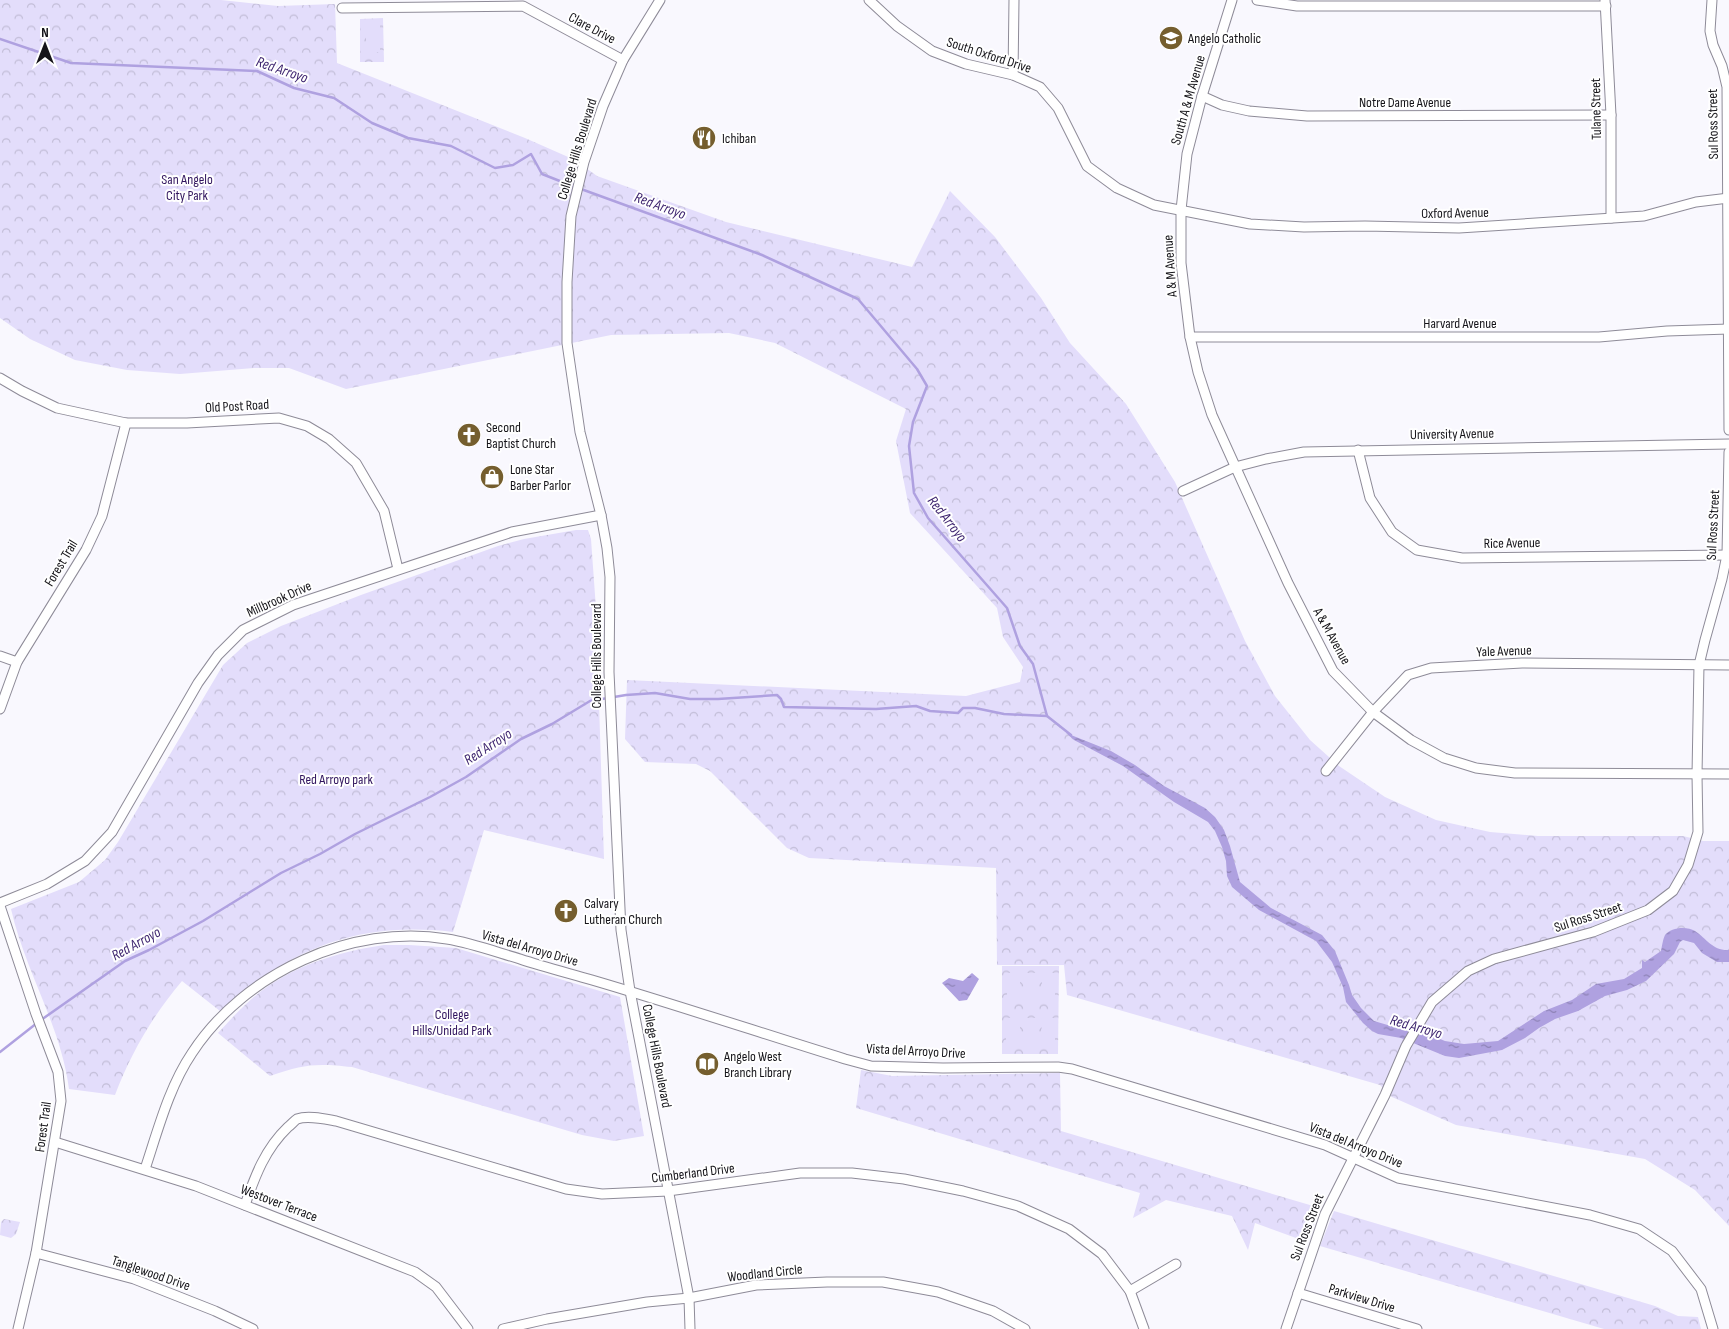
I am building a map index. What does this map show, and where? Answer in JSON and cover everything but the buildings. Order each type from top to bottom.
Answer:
[{"type":"street","name":"College Hills Boulevard","points":[[660,0],[624,60],[603,106],[584,162],[570,216],[567,343],[580,432],[601,515],[610,577],[609,672],[621,930],[630,991],[690,1298],[690,1329]]},
{"type":"street","name":"South Oxford Drive","points":[[869,0],[897,26],[932,51],[966,64],[1013,75],[1040,87],[1058,108],[1087,166],[1118,188],[1154,205],[1181,210]]},
{"type":"street","points":[[1013,75],[1014,0]]},
{"type":"street","name":"South A & M Avenue","points":[[1181,210],[1187,154],[1202,96],[1232,0]]},
{"type":"street","points":[[1257,0],[1297,6],[1606,3]]},
{"type":"street","name":"Sul Ross Street","points":[[1712,0],[1710,31],[1712,45],[1722,66],[1727,88],[1729,430]]},
{"type":"street","name":"Tulane Street","points":[[1606,3],[1611,116],[1611,218]]},
{"type":"street","name":"Clare Drive","points":[[342,8],[398,4],[523,6],[624,60]]},
{"type":"street","name":"Notre Dame Avenue","points":[[1202,96],[1222,105],[1249,111],[1307,116],[1611,116]]},
{"type":"street","name":"Oxford Avenue","points":[[1181,210],[1250,224],[1304,227],[1459,228],[1644,216],[1696,202],[1728,198]]},
{"type":"street","name":"A & M Avenue","points":[[1181,210],[1181,263],[1190,337],[1198,372],[1212,415],[1288,583],[1333,670],[1373,712],[1411,740],[1444,758],[1476,768],[1515,773],[1729,774]]},
{"type":"street","name":"Harvard Avenue","points":[[1190,337],[1599,337],[1667,330],[1728,329]]},
{"type":"street","name":"Old Post Road","points":[[0,378],[57,408],[126,423],[187,423],[279,418],[307,426],[329,439],[356,463],[384,512],[398,569]]},
{"type":"street","name":"Forest Trail","points":[[0,709],[17,662],[86,550],[102,516],[126,423]]},
{"type":"street","name":"University Avenue","points":[[1183,491],[1235,468],[1266,459],[1304,452],[1729,444]]},
{"type":"street","name":"Rice Avenue","points":[[1358,450],[1370,498],[1392,532],[1417,550],[1462,558],[1728,555]]},
{"type":"street","name":"Sul Ross Street","points":[[1286,1329],[1325,1214],[1385,1095],[1406,1046],[1432,1002],[1468,971],[1494,959],[1593,932],[1648,910],[1673,891],[1688,865],[1698,832],[1699,665],[1728,555],[1729,452]]},
{"type":"street","name":"Millbrook Drive","points":[[0,904],[47,884],[85,861],[112,832],[198,683],[218,655],[243,630],[293,605],[512,532],[601,515]]},
{"type":"street","points":[[0,656],[17,662]]},
{"type":"street","name":"Yale Avenue","points":[[1326,771],[1373,712],[1408,675],[1431,668],[1522,664],[1729,665]]},
{"type":"street","name":"Forest Trail","points":[[0,904],[36,1014],[58,1072],[61,1101],[36,1253],[18,1329]]},
{"type":"street","name":"Vista del Arroyo Drive","points":[[145,1170],[170,1095],[192,1053],[220,1017],[262,982],[312,955],[363,940],[416,936],[446,939],[630,991],[871,1066],[943,1068],[1058,1067],[1072,1069],[1325,1145],[1398,1178],[1590,1215],[1639,1229],[1672,1251],[1701,1289],[1714,1329]]},
{"type":"street","name":"Cumberland Drive","points":[[245,1205],[257,1171],[266,1154],[280,1135],[297,1120],[315,1118],[336,1121],[566,1189],[602,1194],[668,1191],[800,1173],[852,1173],[904,1179],[963,1191],[1018,1206],[1069,1229],[1102,1254],[1130,1291],[1144,1329]]},
{"type":"street","name":"Westover Terrace","points":[[55,1142],[196,1186],[415,1272],[436,1287],[468,1329]]},
{"type":"street","name":"Tanglewood Drive","points":[[36,1253],[134,1279],[215,1311],[253,1329]]},
{"type":"street","points":[[1130,1291],[1176,1264]]},
{"type":"street","name":"Woodland Circle","points":[[503,1329],[547,1318],[647,1302],[690,1298],[756,1285],[827,1282],[883,1282],[938,1292],[993,1311],[1025,1329]]},
{"type":"street","name":"Parkview Drive","points":[[1298,1293],[1417,1329]]},
{"type":"green space","name":"San Angelo City Park","points":[[0,0],[221,0],[278,6],[335,4],[337,63],[525,138],[575,160],[597,176],[726,222],[912,267],[950,191],[995,237],[1041,298],[1070,343],[1126,404],[1175,482],[1245,641],[1275,696],[1310,740],[1339,766],[1385,797],[1436,820],[1490,832],[1538,836],[1683,836],[1703,841],[1729,841],[1729,1226],[1695,1190],[1645,1159],[1456,1125],[1392,1097],[1380,1085],[1067,995],[1064,965],[997,965],[996,868],[809,858],[787,848],[710,771],[696,764],[645,762],[625,739],[627,680],[966,696],[1020,682],[1023,667],[1003,637],[997,608],[910,513],[896,441],[906,409],[775,343],[729,333],[611,335],[346,389],[289,368],[254,368],[180,374],[127,370],[75,360],[30,339],[0,318]]},
{"type":"green space","points":[[383,18],[384,62],[360,62],[360,19]]},
{"type":"green space","points":[[366,24],[380,24],[380,52],[366,53]]},
{"type":"green space","name":"Red Arroyo park","points":[[576,530],[588,530],[591,539],[596,609],[604,859],[484,830],[453,932],[386,931],[356,936],[328,944],[300,955],[273,971],[246,989],[220,1011],[182,981],[144,1035],[128,1064],[115,1095],[69,1089],[59,1043],[17,932],[11,909],[79,882],[105,860],[118,842],[223,665],[247,643],[281,626],[361,595],[498,546],[524,539]]},
{"type":"green space","name":"College Hills/Unidad Park","points":[[384,945],[456,948],[620,997],[644,1136],[614,1141],[582,1135],[352,1067],[310,1066],[270,1076],[218,1033],[241,1008],[260,992],[292,972],[327,958]]},
{"type":"green space","points":[[1002,966],[1059,966],[1058,1054],[1002,1054]]},
{"type":"green space","points":[[1007,973],[1020,973],[1020,1002],[1007,1002]]},
{"type":"green space","points":[[1024,973],[1038,973],[1038,1002],[1024,1002]]},
{"type":"green space","points":[[1042,973],[1055,973],[1055,1002],[1042,1002]]},
{"type":"green space","points":[[1006,1018],[1020,1018],[1020,1046],[1006,1046]]},
{"type":"green space","points":[[1024,1018],[1037,1018],[1037,1046],[1024,1046]]},
{"type":"green space","points":[[1042,1018],[1055,1018],[1055,1046],[1041,1046]]},
{"type":"green space","points":[[861,1070],[892,1076],[1060,1073],[1061,1131],[1320,1208],[1307,1242],[1255,1223],[1248,1250],[1232,1216],[1166,1200],[1133,1218],[1140,1193],[856,1108]]},
{"type":"green space","points":[[1334,1211],[1655,1306],[1678,1316],[1698,1317],[1701,1329],[1604,1329],[1320,1246]]},
{"type":"green space","points":[[4,1219],[20,1222],[16,1234],[11,1238],[0,1235],[1,1222]]},
{"type":"water","points":[[1066,733],[1111,751],[1135,765],[1164,786],[1205,808],[1215,817],[1224,830],[1240,882],[1271,908],[1322,935],[1335,951],[1352,995],[1361,1008],[1374,1021],[1391,1026],[1405,1022],[1408,1026],[1445,1041],[1464,1044],[1498,1041],[1544,1011],[1572,1000],[1596,984],[1624,979],[1642,968],[1642,960],[1645,962],[1661,951],[1665,935],[1671,930],[1679,928],[1692,929],[1714,947],[1729,950],[1729,962],[1717,962],[1702,953],[1694,943],[1683,940],[1674,954],[1646,981],[1627,990],[1605,996],[1578,1011],[1555,1019],[1502,1050],[1459,1058],[1445,1056],[1401,1038],[1378,1034],[1363,1023],[1346,1002],[1343,987],[1332,962],[1316,941],[1259,910],[1232,887],[1227,876],[1226,861],[1222,847],[1215,831],[1208,822],[1174,802],[1123,766],[1074,740]]},
{"type":"water","points":[[972,973],[979,979],[967,1000],[959,1001],[942,983],[949,978],[963,981]]},
{"type":"waterway","name":"Red Arroyo","points":[[0,39],[71,63],[257,71],[294,88],[334,98],[372,123],[408,138],[451,146],[495,168],[513,165],[531,154],[542,174],[575,187]]},
{"type":"waterway","name":"Red Arroyo","points":[[581,189],[762,255],[858,299],[917,369],[927,386],[913,422],[909,446],[914,493],[928,518],[1007,608],[1020,646],[1033,664],[1047,716]]},
{"type":"waterway","name":"Red Arroyo","points":[[41,1020],[125,961],[203,921],[281,873],[466,777],[521,739],[552,724],[590,701],[626,695],[655,693],[690,699],[777,695],[784,707],[876,709],[916,706],[930,711],[958,713],[963,708],[975,708],[1004,714],[1047,716],[1071,735]]},
{"type":"waterway","name":"Red Arroyo","points":[[0,1052],[37,1023]]},
{"type":"place","name":"Angelo Catholic","points":[[1171,38]]},
{"type":"place","name":"Ichiban","points":[[704,138]]},
{"type":"place","name":"Second Baptist Church","points":[[469,435]]},
{"type":"place","name":"Lone Star Barber Parlor","points":[[492,477]]},
{"type":"place","name":"Calvary Lutheran Church","points":[[566,911]]},
{"type":"place","name":"Angelo West Branch Library","points":[[707,1064]]}]
